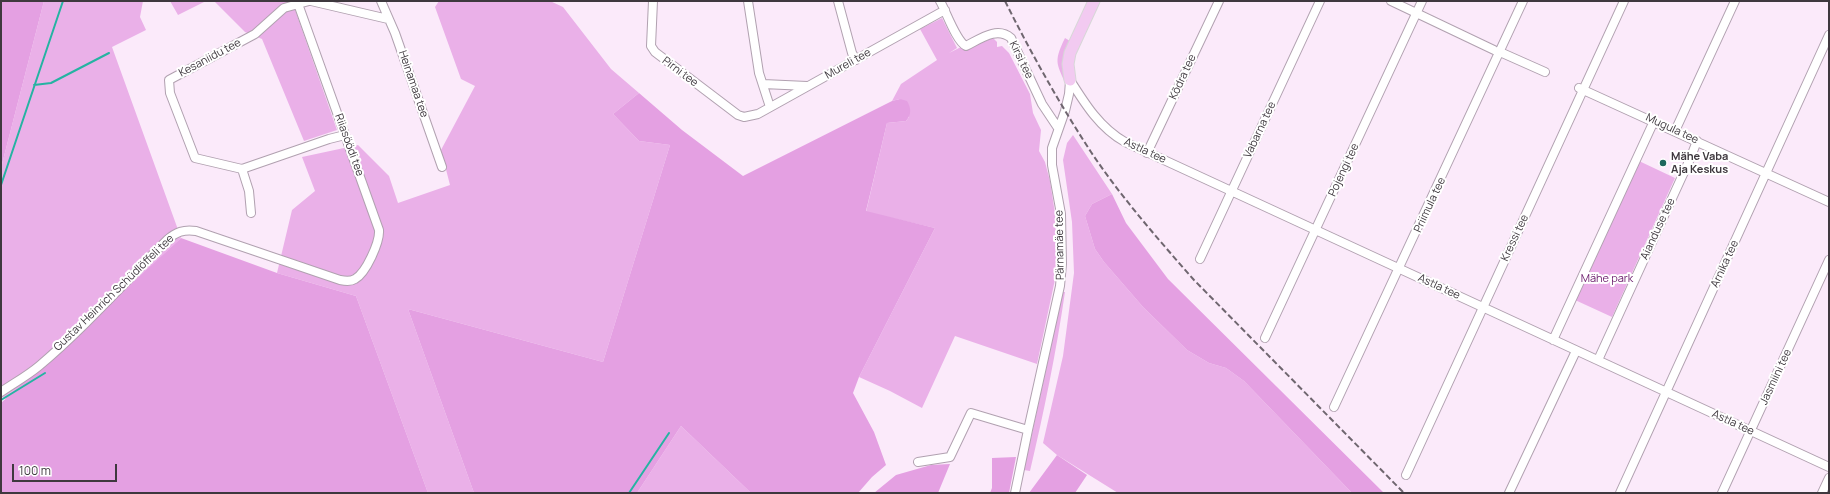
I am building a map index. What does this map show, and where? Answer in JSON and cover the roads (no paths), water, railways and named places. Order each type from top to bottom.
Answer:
[{"type":"main road","name":"Pärnamäe tee","points":[[1070,80],[1068,64],[1070,53],[1094,1]]},
{"type":"street","points":[[298,2],[310,1],[388,19]]},
{"type":"street","name":"Heinamaa tee","points":[[381,1],[395,32],[442,167]]},
{"type":"street","name":"Pirni tee","points":[[654,1],[651,46],[655,52],[738,115],[744,117],[750,116]]},
{"type":"street","points":[[748,1],[760,73],[770,107]]},
{"type":"street","points":[[838,1],[852,53],[856,60]]},
{"type":"street","name":"Kirsi tee","points":[[940,1],[959,39],[964,45],[966,46],[995,33],[1005,34],[1011,38],[1042,104],[1058,128]]},
{"type":"street","name":"Kõdra tee","points":[[1148,153],[1219,1]]},
{"type":"street","name":"Vabarna tee","points":[[1200,259],[1320,1]]},
{"type":"street","points":[[1391,1],[1545,72]]},
{"type":"street","name":"Pojengi tee","points":[[1265,338],[1422,1]]},
{"type":"street","name":"Priimula tee","points":[[1334,407],[1400,269],[1497,51],[1523,1]]},
{"type":"street","name":"Kressi tee","points":[[1406,475],[1582,89],[1624,1]]},
{"type":"street","points":[[1675,131],[1735,1]]},
{"type":"street","name":"Riiasöödi tee","points":[[298,2],[378,224],[379,234],[375,249],[361,274],[351,281]]},
{"type":"street","name":"Kesaniidu tee","points":[[242,169],[195,158],[170,93],[169,80],[255,34],[284,8],[298,2]]},
{"type":"street","name":"Mureli tee","points":[[750,116],[770,107],[945,10]]},
{"type":"street","name":"Arnika tee","points":[[1620,493],[1767,174],[1829,35]]},
{"type":"street","name":"Pärnamäe tee","points":[[1015,493],[1060,286],[1062,264],[1060,214],[1052,165],[1052,148],[1066,106],[1070,80]]},
{"type":"street","name":"Astla tee","points":[[1070,80],[1095,116],[1109,132],[1125,142],[1598,360],[1750,432],[1829,467]]},
{"type":"street","points":[[763,84],[808,86]]},
{"type":"street","name":"Mugula tee","points":[[1582,89],[1829,202]]},
{"type":"street","points":[[1553,340],[1654,121]]},
{"type":"street","points":[[251,213],[249,191],[242,169],[329,139],[345,135]]},
{"type":"street","name":"Aianduse tee","points":[[1598,360],[1697,141]]},
{"type":"street","name":"Gustav Heinrich Schüdlöffeli tee","points":[[1,392],[29,373],[50,356],[167,240],[177,232],[190,230],[196,231],[340,280],[351,281]]},
{"type":"street","name":"Jasmiini tee","points":[[1722,493],[1829,260]]},
{"type":"street","points":[[1509,493],[1576,350]]},
{"type":"street","points":[[918,462],[950,457],[971,413],[1028,430]]},
{"type":"street","points":[[1822,493],[1829,478]]},
{"type":"waterway","points":[[1,185],[63,1]]},
{"type":"waterway","points":[[34,85],[51,83],[109,53]]},
{"type":"waterway","points":[[1,400],[45,373]]},
{"type":"waterway","points":[[629,493],[669,433]]},
{"type":"railway","points":[[1005,1],[1046,78],[1079,134],[1140,218],[1194,280],[1404,493]]},
{"type":"place","name":"Mähe Vaba Aja Keskus","points":[[1663,163]]},
{"type":"park label","name":"Mähe park","points":[[1607,279]]}]
